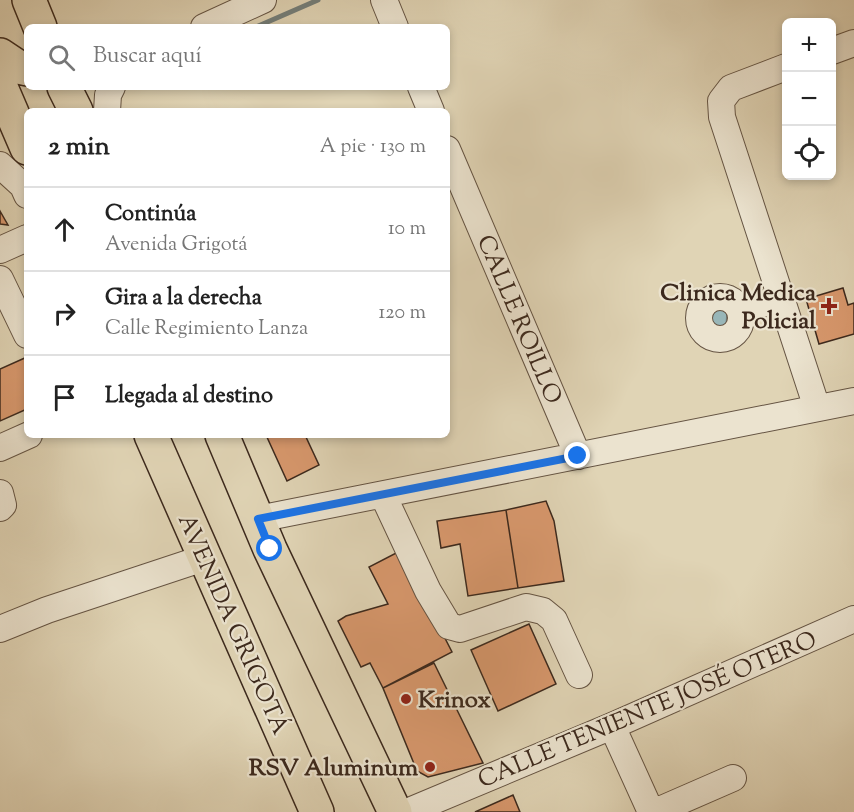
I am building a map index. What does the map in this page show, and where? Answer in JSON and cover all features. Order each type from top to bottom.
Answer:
[{"type":"main road","points":[[0,55],[24,68]]},
{"type":"main road","points":[[0,85],[24,141]]},
{"type":"main road","points":[[66,90],[74,108]]},
{"type":"main road","name":"AVENIDA GRIGOTÁ","points":[[152,438],[317,812]]},
{"type":"main road","points":[[223,438],[275,559],[395,812]]},
{"type":"street","points":[[211,24],[263,0]]},
{"type":"street","points":[[384,0],[394,24]]},
{"type":"street","points":[[836,49],[854,43]]},
{"type":"street","points":[[782,68],[730,88],[721,101],[722,117],[817,408]]},
{"type":"street","points":[[107,108],[110,90]]},
{"type":"street","points":[[422,90],[430,108]]},
{"type":"street","name":"CALLE ROILLO","points":[[450,156],[578,456]]},
{"type":"street","points":[[0,165],[24,190]]},
{"type":"street","points":[[0,250],[24,239]]},
{"type":"street","points":[[0,279],[24,329]]},
{"type":"street","points":[[740,310],[781,299]]},
{"type":"street","points":[[258,519],[854,401]]},
{"type":"street","points":[[0,448],[24,437]]},
{"type":"street","points":[[0,493],[3,505],[0,508]]},
{"type":"street","points":[[383,495],[428,591],[449,626],[460,629],[526,607],[543,611],[554,620],[579,675]]},
{"type":"street","points":[[0,629],[46,610],[204,558]]},
{"type":"street","name":"CALLE TENIENTE JOSÉ OTERO","points":[[407,812],[612,726],[854,618]]},
{"type":"street","points":[[612,726],[653,812],[733,778]]},
{"type":"water","points":[[717,303],[727,312],[726,329],[721,331],[713,323],[711,317],[712,305]]},
{"type":"building","points":[[0,211],[8,225],[0,224]]},
{"type":"building","points":[[843,288],[848,305],[854,303],[854,334],[819,344],[806,299]]},
{"type":"building","points":[[24,358],[24,410],[0,421],[0,369]]},
{"type":"building","points":[[267,438],[306,438],[319,465],[287,481]]},
{"type":"building","points":[[546,501],[554,521],[564,581],[518,588],[506,510]]},
{"type":"building","points":[[506,510],[518,588],[468,596],[460,544],[441,548],[437,521]]},
{"type":"building","points":[[400,551],[452,652],[383,688],[370,663],[361,667],[338,621],[346,616],[388,604],[369,567]]},
{"type":"building","points":[[529,624],[556,684],[498,711],[471,650]]},
{"type":"building","points":[[434,663],[483,763],[428,777],[417,771],[383,688]]},
{"type":"building","points":[[513,795],[520,812],[475,812]]},
{"type":"waterway","points":[[263,24],[318,0]]},
{"type":"place","name":"Clinica Medica Policial","points":[[829,306]]},
{"type":"place","name":"Krinox","points":[[406,699]]},
{"type":"place","name":"RSV Aluminum","points":[[430,767]]},
{"type":"route","points":[[270,549],[258,519],[578,456]]}]
